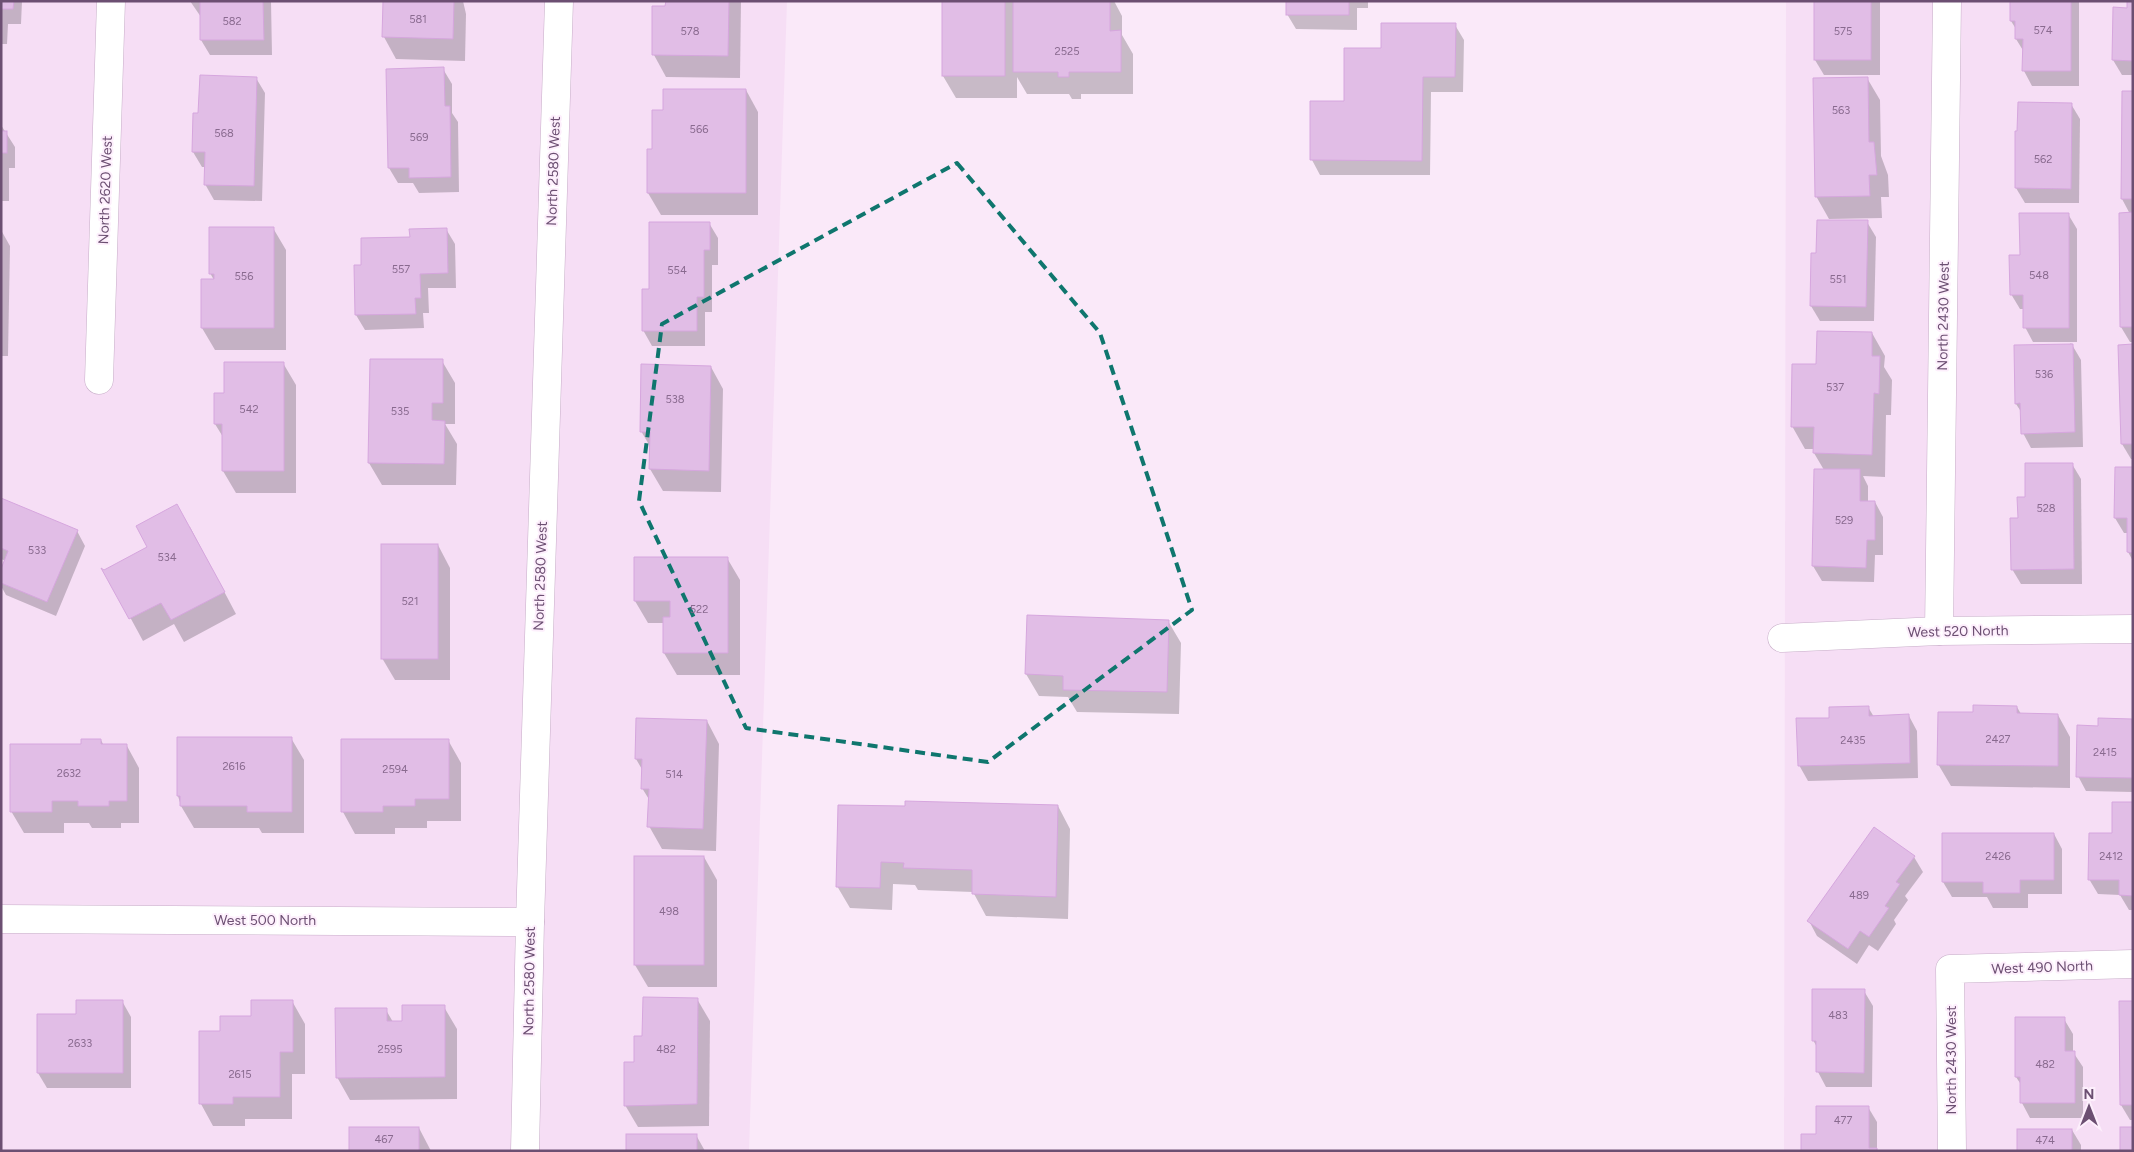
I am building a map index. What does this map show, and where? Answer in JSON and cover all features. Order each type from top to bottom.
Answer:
[{"type":"street","name":"North 2620 West","points":[[98,380],[111,1]]},
{"type":"street","name":"North 2580 West","points":[[525,1151],[530,922],[559,1]]},
{"type":"street","name":"North 2430 West","points":[[1939,631],[1947,1]]},
{"type":"street","name":"West 520 North","points":[[1782,638],[1939,631],[2133,629]]},
{"type":"street","name":"West 500 North","points":[[1,919],[530,922]]},
{"type":"street","name":"West 490 North","points":[[1950,969],[2133,964]]},
{"type":"street","name":"North 2430 West","points":[[1950,969],[1952,1151]]},
{"type":"highlighted area","points":[[957,163],[1100,333],[1192,610],[988,762],[746,728],[639,501],[662,324]]},
{"type":"shaded area","points":[[1,1],[787,1],[749,1151],[1,1151]]},
{"type":"shaded area","points":[[1786,1],[2133,1],[2133,1151],[1784,1151]]},
{"type":"building","points":[[1,1],[14,1],[13,9],[1,9]]},
{"type":"building","points":[[200,1],[263,1],[264,40],[200,40]]},
{"type":"building","points":[[383,1],[454,1],[453,39],[382,37]]},
{"type":"building","points":[[666,1],[729,1],[728,56],[652,55],[652,6],[665,6]]},
{"type":"building","points":[[942,1],[1005,1],[1005,76],[942,76]]},
{"type":"building","points":[[1013,1],[1110,1],[1110,31],[1121,30],[1121,72],[1069,72],[1069,77],[1058,77],[1058,72],[1013,72]]},
{"type":"building","points":[[1286,1],[1349,1],[1349,15],[1286,15]]},
{"type":"building","points":[[1814,1],[1871,1],[1871,60],[1814,60]]},
{"type":"building","points":[[2010,1],[2071,1],[2071,71],[2022,71],[2023,39],[2015,39],[2015,21],[2010,21]]},
{"type":"building","points":[[2127,1],[2133,1],[2133,61],[2112,60],[2113,7],[2127,8]]},
{"type":"building","points":[[1381,23],[1456,23],[1455,77],[1423,77],[1422,161],[1310,160],[1310,101],[1344,101],[1344,48],[1381,48]]},
{"type":"building","points":[[444,67],[445,106],[450,106],[451,177],[409,178],[409,168],[388,168],[386,69]]},
{"type":"building","points":[[200,75],[257,77],[254,186],[204,185],[205,152],[192,152],[193,113],[198,113]]},
{"type":"building","points":[[1868,77],[1869,142],[1874,142],[1877,175],[1869,175],[1870,196],[1815,197],[1813,78]]},
{"type":"building","points":[[663,89],[746,89],[746,193],[647,193],[647,149],[652,149],[652,110],[663,110]]},
{"type":"building","points":[[2122,91],[2133,91],[2133,199],[2121,199]]},
{"type":"building","points":[[2018,102],[2072,103],[2071,189],[2015,188],[2015,131],[2017,131]]},
{"type":"building","points":[[1,131],[7,131],[7,153],[1,153]]},
{"type":"building","points":[[2133,212],[2133,327],[2120,327],[2119,213]]},
{"type":"building","points":[[2019,213],[2069,213],[2069,328],[2023,328],[2023,295],[2010,295],[2009,255],[2020,255]]},
{"type":"building","points":[[1817,220],[1868,220],[1866,307],[1810,306],[1811,253],[1816,253]]},
{"type":"building","points":[[649,222],[710,222],[710,250],[704,250],[704,297],[697,297],[697,331],[642,331],[642,289],[649,289]]},
{"type":"building","points":[[209,227],[274,227],[274,328],[201,328],[201,279],[214,279],[214,274],[209,274]]},
{"type":"building","points":[[447,228],[448,273],[420,274],[421,298],[415,298],[416,314],[355,315],[354,265],[361,265],[361,238],[410,237],[409,229]]},
{"type":"building","points":[[1817,331],[1872,332],[1872,356],[1880,356],[1879,394],[1874,393],[1872,455],[1813,453],[1814,427],[1791,427],[1792,364],[1816,364]]},
{"type":"building","points":[[2073,344],[2075,432],[2021,434],[2020,403],[2015,404],[2014,345]]},
{"type":"building","points":[[2133,344],[2133,444],[2121,444],[2118,345]]},
{"type":"building","points":[[370,359],[443,359],[443,403],[432,403],[432,420],[445,421],[444,464],[368,463]]},
{"type":"building","points":[[224,362],[284,362],[284,471],[222,471],[222,424],[214,424],[214,393],[224,393]]},
{"type":"building","points":[[641,364],[711,366],[709,471],[649,469],[650,432],[640,432]]},
{"type":"building","points":[[2025,463],[2073,463],[2074,569],[2011,570],[2010,518],[2018,518],[2017,497],[2025,497]]},
{"type":"building","points":[[2115,467],[2133,467],[2133,553],[2127,552],[2127,518],[2114,518]]},
{"type":"building","points":[[1814,469],[1860,469],[1860,501],[1875,501],[1875,540],[1867,540],[1866,568],[1812,566]]},
{"type":"building","points":[[1,498],[78,530],[47,602],[1,583],[1,569],[8,551],[1,548]]},
{"type":"building","points":[[177,504],[225,592],[171,620],[161,603],[129,619],[101,568],[104,570],[147,547],[136,526]]},
{"type":"building","points":[[381,544],[438,544],[438,659],[381,659]]},
{"type":"building","points":[[634,557],[728,557],[728,653],[663,653],[663,617],[670,617],[670,601],[634,601]]},
{"type":"building","points":[[1027,615],[1169,620],[1167,692],[1063,690],[1063,676],[1025,674]]},
{"type":"building","points":[[1973,705],[2017,706],[2017,713],[2058,714],[2058,766],[1937,765],[1938,712],[1973,712]]},
{"type":"building","points":[[1869,706],[1869,716],[1909,714],[1910,763],[1798,766],[1796,718],[1829,718],[1829,707]]},
{"type":"building","points":[[636,718],[707,720],[703,829],[647,827],[649,789],[641,789],[642,759],[635,759]]},
{"type":"building","points":[[2098,718],[2132,719],[2133,778],[2076,777],[2077,725],[2098,726]]},
{"type":"building","points":[[177,737],[292,737],[292,812],[247,812],[247,806],[180,806],[180,796],[177,796]]},
{"type":"building","points":[[81,739],[101,739],[101,744],[127,744],[127,801],[109,801],[109,806],[78,806],[78,801],[52,801],[52,812],[10,812],[10,744],[81,744]]},
{"type":"building","points":[[341,739],[449,739],[449,799],[415,799],[415,806],[383,806],[383,812],[341,812]]},
{"type":"building","points":[[905,801],[1058,805],[1056,897],[972,894],[972,870],[903,868],[904,863],[881,862],[880,888],[836,887],[838,805],[905,806]]},
{"type":"building","points":[[2112,802],[2133,802],[2133,896],[2119,895],[2119,880],[2088,880],[2089,833],[2112,833]]},
{"type":"building","points":[[1874,827],[1915,856],[1896,882],[1900,884],[1885,906],[1889,908],[1869,937],[1860,931],[1848,949],[1807,921]]},
{"type":"building","points":[[1942,833],[2054,833],[2054,880],[2020,880],[2020,893],[1983,893],[1983,882],[1942,882]]},
{"type":"building","points":[[634,856],[704,856],[704,965],[634,965]]},
{"type":"building","points":[[1812,989],[1865,989],[1864,1073],[1816,1072],[1816,1041],[1812,1041]]},
{"type":"building","points":[[643,997],[698,998],[697,1104],[624,1106],[624,1062],[634,1062],[634,1036],[642,1036]]},
{"type":"building","points":[[76,1000],[123,1000],[123,1073],[37,1073],[37,1014],[76,1014]]},
{"type":"building","points":[[251,1000],[293,1000],[293,1052],[280,1052],[280,1097],[233,1097],[233,1104],[199,1104],[199,1031],[220,1031],[220,1016],[251,1016]]},
{"type":"building","points":[[2119,1001],[2133,1001],[2133,1105],[2120,1105]]},
{"type":"building","points":[[402,1005],[445,1005],[445,1077],[336,1078],[335,1008],[387,1008],[387,1021],[402,1021]]},
{"type":"building","points":[[2015,1017],[2065,1017],[2065,1051],[2075,1051],[2075,1103],[2020,1103],[2020,1077],[2015,1077]]},
{"type":"building","points":[[1816,1106],[1869,1106],[1869,1148],[1877,1148],[1877,1151],[1801,1151],[1801,1134],[1816,1134]]},
{"type":"building","points":[[349,1127],[419,1127],[419,1151],[349,1151]]},
{"type":"building","points":[[2120,1127],[2133,1127],[2133,1151],[2120,1151]]},
{"type":"building","points":[[2017,1129],[2072,1129],[2072,1151],[2017,1151]]},
{"type":"building","points":[[626,1134],[697,1134],[697,1151],[626,1151]]}]
